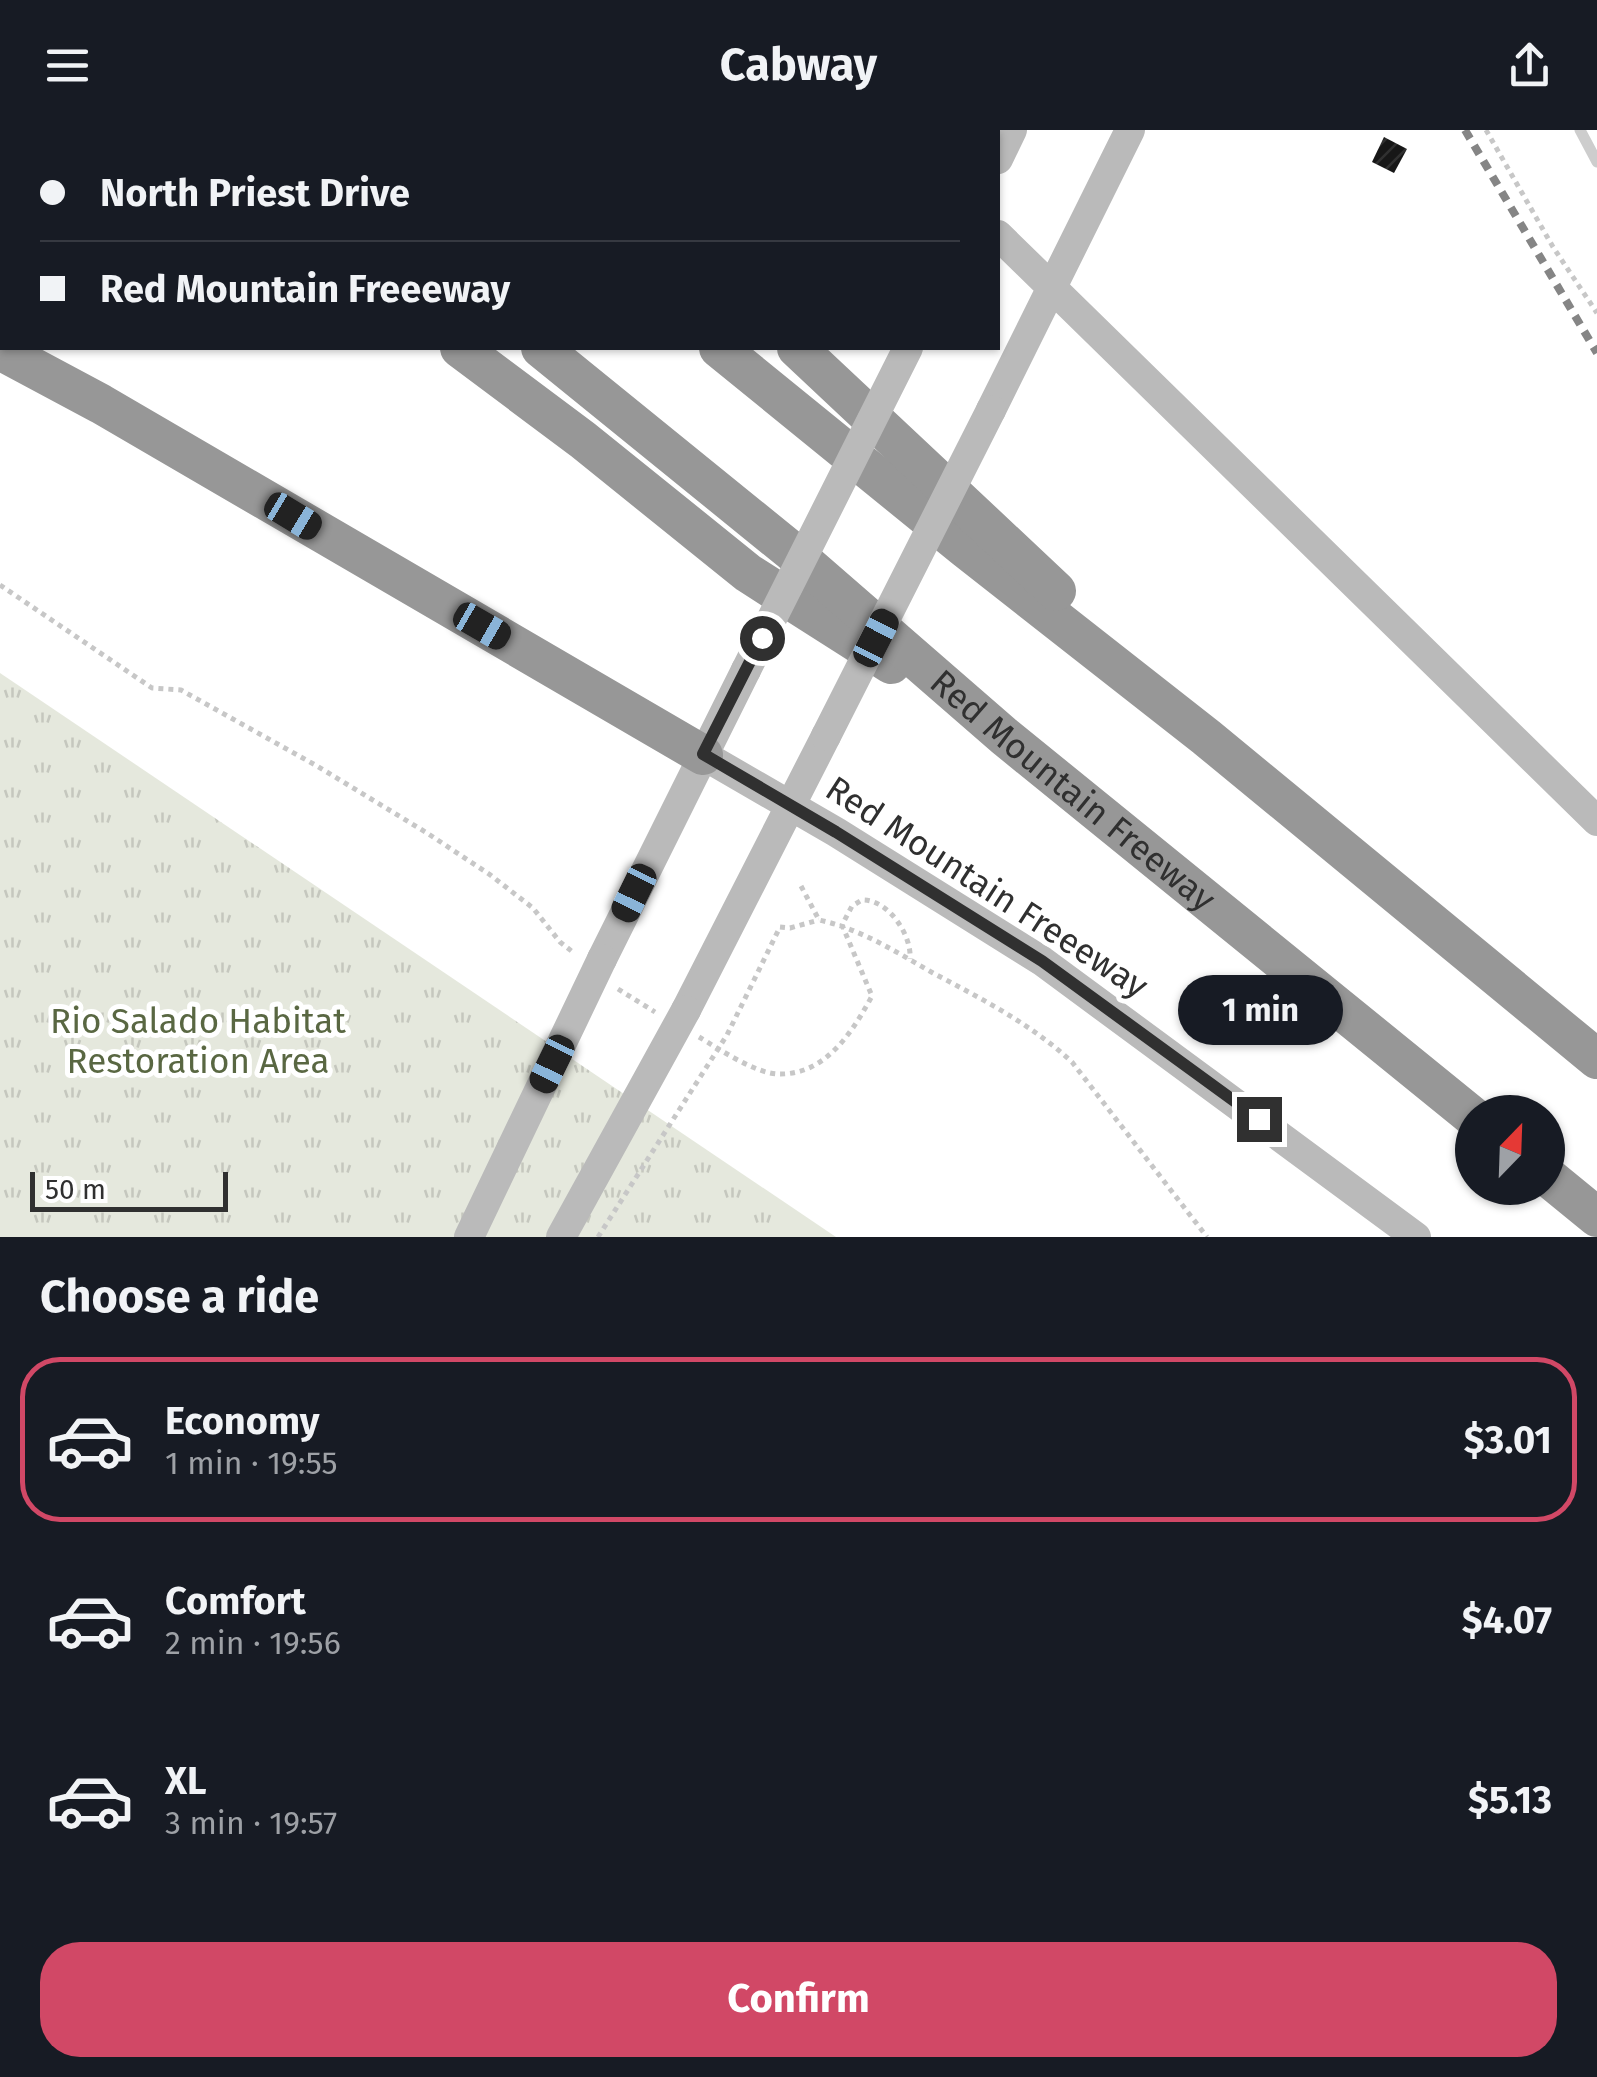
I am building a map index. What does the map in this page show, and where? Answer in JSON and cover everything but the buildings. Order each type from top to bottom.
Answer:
[{"type":"highway","points":[[0,350],[101,404],[703,754]]},
{"type":"highway","points":[[19,350],[101,404]]},
{"type":"highway","points":[[463,350],[583,440],[748,573],[1004,736]]},
{"type":"highway","name":"Red Mountain Freeway","points":[[544,350],[790,550],[1004,736],[1455,1102]]},
{"type":"highway","points":[[721,350],[1206,737],[1597,1059]]},
{"type":"highway","points":[[799,350],[1206,737]]},
{"type":"highway","points":[[1565,1191],[1597,1217]]},
{"type":"main road","points":[[1000,156],[1012,130]]},
{"type":"main road","points":[[562,1237],[791,806],[1130,130]]},
{"type":"main road","points":[[1000,237],[1597,822]]},
{"type":"main road","points":[[469,1237],[703,754],[907,350]]},
{"type":"main road","name":"Red Mountain Freeeway","points":[[703,754],[1042,961],[1416,1237]]},
{"type":"lane","points":[[1580,130],[1597,162]]},
{"type":"path","points":[[1486,130],[1553,247],[1597,313]]},
{"type":"path","points":[[0,585],[152,688],[181,690],[427,833]]},
{"type":"path","points":[[802,886],[820,920]]},
{"type":"path","points":[[842,925],[852,906],[862,900],[883,905],[910,950],[910,960]]},
{"type":"path","points":[[598,1237],[727,1035],[780,927],[820,920],[842,925],[910,960],[1016,1018],[1062,1052],[1207,1237]]},
{"type":"green space","name":"Rio Salado Habitat Restoration Area","points":[[0,673],[836,1237],[0,1237]]},
{"type":"railway","points":[[1465,130],[1597,353]]},
{"type":"route","points":[[762,638],[703,754],[1042,961],[1259,1119]]}]
